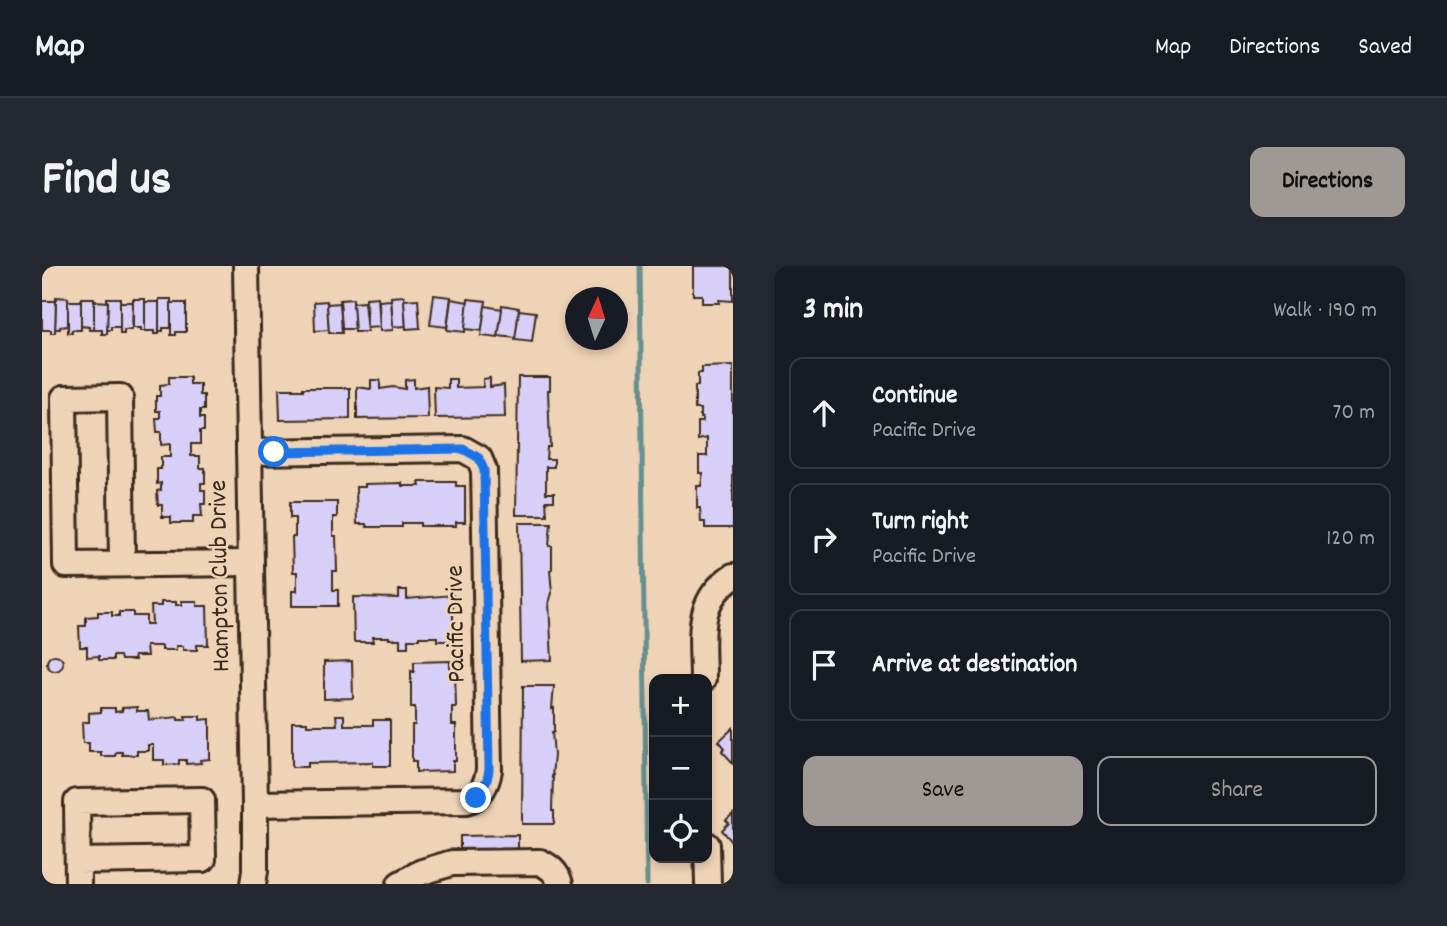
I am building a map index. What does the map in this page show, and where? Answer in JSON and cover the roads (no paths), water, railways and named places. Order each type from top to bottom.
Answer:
[{"type":"street","name":"Hampton Club Drive","points":[[246,266],[255,804],[253,884]]},
{"type":"street","points":[[122,564],[120,397],[64,398],[66,565],[251,563]]},
{"type":"street","name":"Pacific Drive","points":[[249,452],[463,449],[479,458],[484,470],[488,775],[479,794],[471,800],[255,804]]},
{"type":"street","points":[[704,674],[702,631],[705,607],[717,587],[733,576]]},
{"type":"street","points":[[202,800],[203,859],[78,873],[77,802],[202,800]]},
{"type":"street","points":[[400,884],[422,872],[452,863],[540,862],[550,867],[559,878],[560,884]]},
{"type":"street","points":[[707,863],[708,884]]},
{"type":"waterway","points":[[640,266],[647,884]]}]
